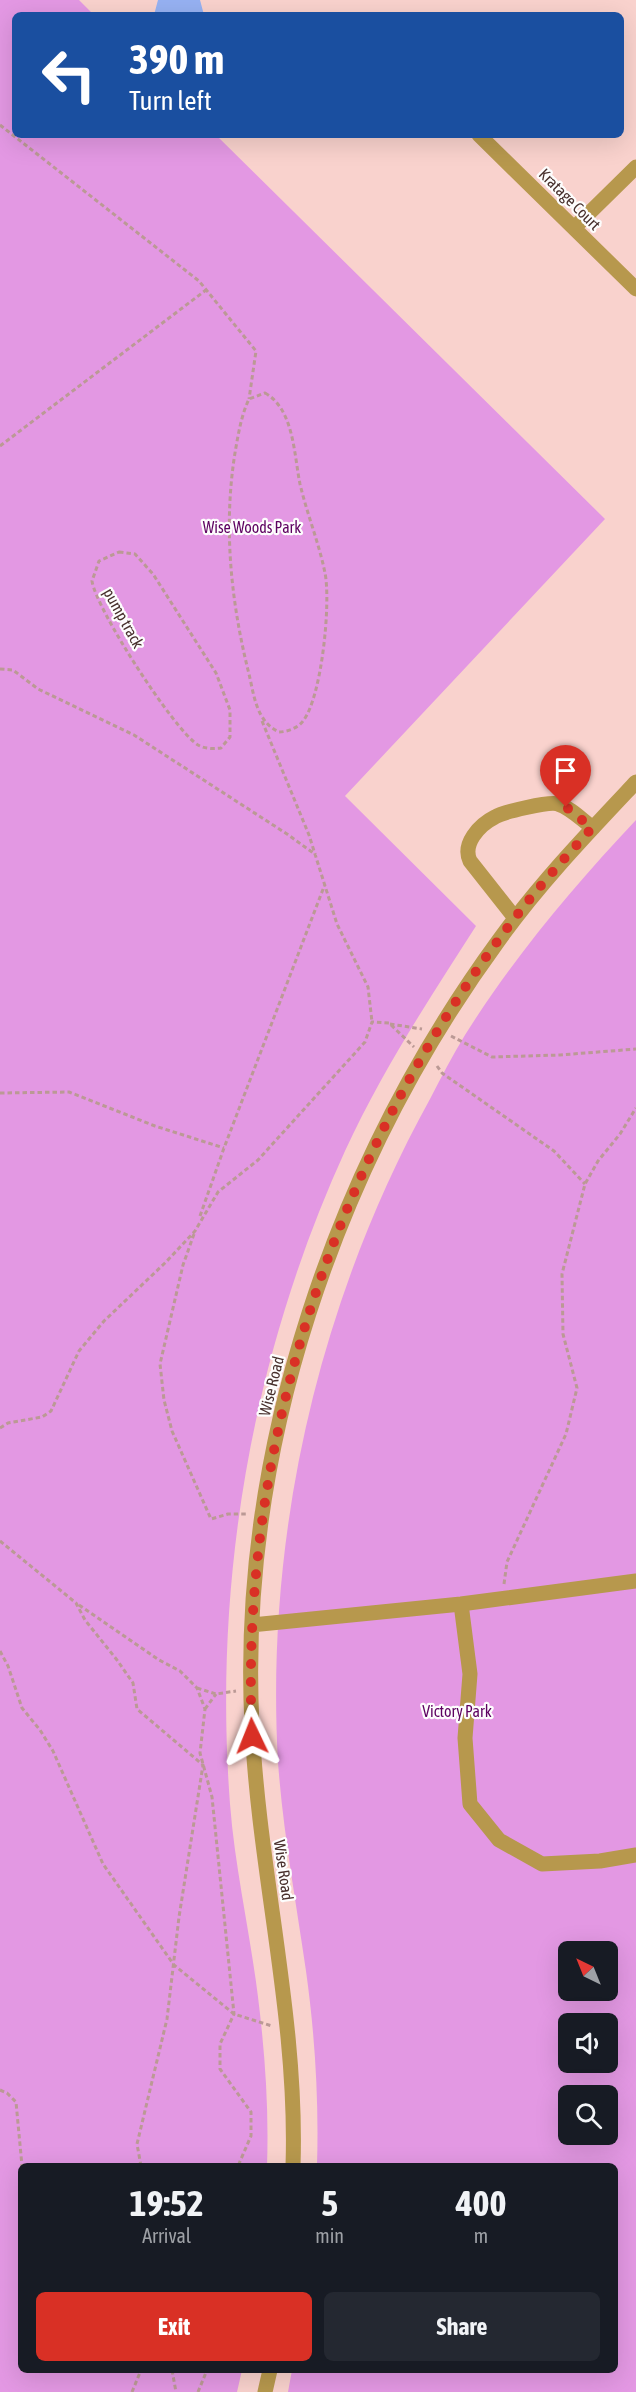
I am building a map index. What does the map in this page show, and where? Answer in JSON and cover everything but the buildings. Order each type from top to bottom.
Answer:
[{"type":"street","name":"Kratage Court","points":[[482,138],[636,289]]},
{"type":"street","points":[[574,228],[636,167]]},
{"type":"street","name":"Wise Road","points":[[293,2163],[292,2090],[288,2032],[258,1815],[251,1688],[252,1625],[263,1514],[282,1414],[315,1297],[357,1187],[394,1111],[436,1035],[466,986],[515,918],[592,828],[636,782]]},
{"type":"street","points":[[515,918],[470,861],[467,854],[470,840],[495,816],[552,803],[566,807],[592,828]]},
{"type":"street","points":[[252,1625],[461,1604],[636,1581]]},
{"type":"street","points":[[461,1604],[470,1674],[465,1738],[470,1804],[499,1840],[542,1864],[600,1861],[636,1855]]},
{"type":"street","points":[[265,2392],[269,2373]]},
{"type":"path","points":[[0,125],[12,134]]},
{"type":"path","points":[[0,1428],[8,1422],[42,1417],[51,1411],[79,1351],[104,1321],[195,1231],[218,1192],[258,1160],[335,1076],[365,1042],[372,1022],[368,987],[337,924],[316,855],[260,717],[245,657],[230,561],[232,474],[243,412],[249,399],[256,351],[199,281],[136,234],[17,138]]},
{"type":"path","points":[[0,446],[206,290]]},
{"type":"path","points":[[249,399],[260,394],[268,394],[283,411],[326,576],[321,674],[304,721],[292,729],[279,732],[260,717]]},
{"type":"path","name":"pump track","points":[[118,552],[131,553],[138,557],[153,574],[216,673],[229,703],[231,725],[228,740],[221,748],[203,747],[195,742],[175,722],[144,680],[92,586],[95,568],[99,561],[118,552]]},
{"type":"path","points":[[0,669],[13,669],[38,689],[134,735],[288,834],[316,855]]},
{"type":"path","points":[[263,1514],[228,1514],[211,1519],[172,1431],[160,1364],[183,1266],[195,1231],[224,1148],[325,884]]},
{"type":"path","points":[[372,1022],[419,1028],[436,1035],[455,1036],[492,1057],[560,1055],[636,1048]]},
{"type":"path","points":[[389,1023],[411,1046],[426,1053],[442,1073],[554,1151],[585,1184]]},
{"type":"path","points":[[0,1094],[69,1092],[155,1126],[224,1148]]},
{"type":"path","points":[[501,1598],[507,1562],[568,1429],[577,1388],[563,1334],[562,1274],[585,1184],[597,1161],[620,1134],[636,1108]]},
{"type":"path","points":[[0,1541],[76,1603],[159,1660],[180,1671],[197,1688],[205,1709],[200,1753],[212,1797],[234,2014],[220,2044],[220,2069],[251,2112],[251,2136],[239,2163]]},
{"type":"path","points":[[76,1603],[85,1620],[132,1683],[137,1709],[203,1765]]},
{"type":"path","points":[[0,1652],[8,1666],[22,1708],[53,1751],[103,1864],[174,1965],[234,2014],[288,2032]]},
{"type":"path","points":[[197,1688],[216,1694],[251,1688]]},
{"type":"path","points":[[205,1709],[216,1694]]},
{"type":"path","points":[[140,2163],[137,2144],[167,2019],[179,1917],[203,1765]]},
{"type":"path","points":[[0,2090],[16,2102],[22,2163]]},
{"type":"path","points":[[132,2392],[140,2373]]},
{"type":"path","points":[[173,2373],[176,2392]]},
{"type":"path","points":[[198,2392],[206,2373]]},
{"type":"green space","name":"Wise Woods Park","points":[[0,0],[79,0],[91,12],[12,12],[12,138],[219,138],[605,519],[345,796],[476,926],[390,1064],[345,1151],[313,1228],[285,1308],[263,1388],[246,1470],[234,1553],[228,1636],[226,1720],[232,1828],[263,2039],[267,2103],[267,2163],[18,2163],[18,2373],[241,2373],[237,2392],[0,2392]]},
{"type":"green space","name":"Victory Park","points":[[636,820],[636,2392],[288,2392],[291,2373],[618,2373],[618,2163],[317,2163],[317,2093],[312,2019],[286,1840],[278,1762],[276,1676],[281,1590],[291,1505],[308,1420],[330,1337],[358,1255],[391,1176],[465,1035],[524,950],[567,897]]},
{"type":"water","points":[[158,0],[200,0],[203,12],[155,12]]},
{"type":"route","points":[[252,1736],[252,1625],[263,1514],[282,1414],[315,1297],[357,1187],[398,1102],[447,1016],[508,928],[592,828],[566,807]]}]
